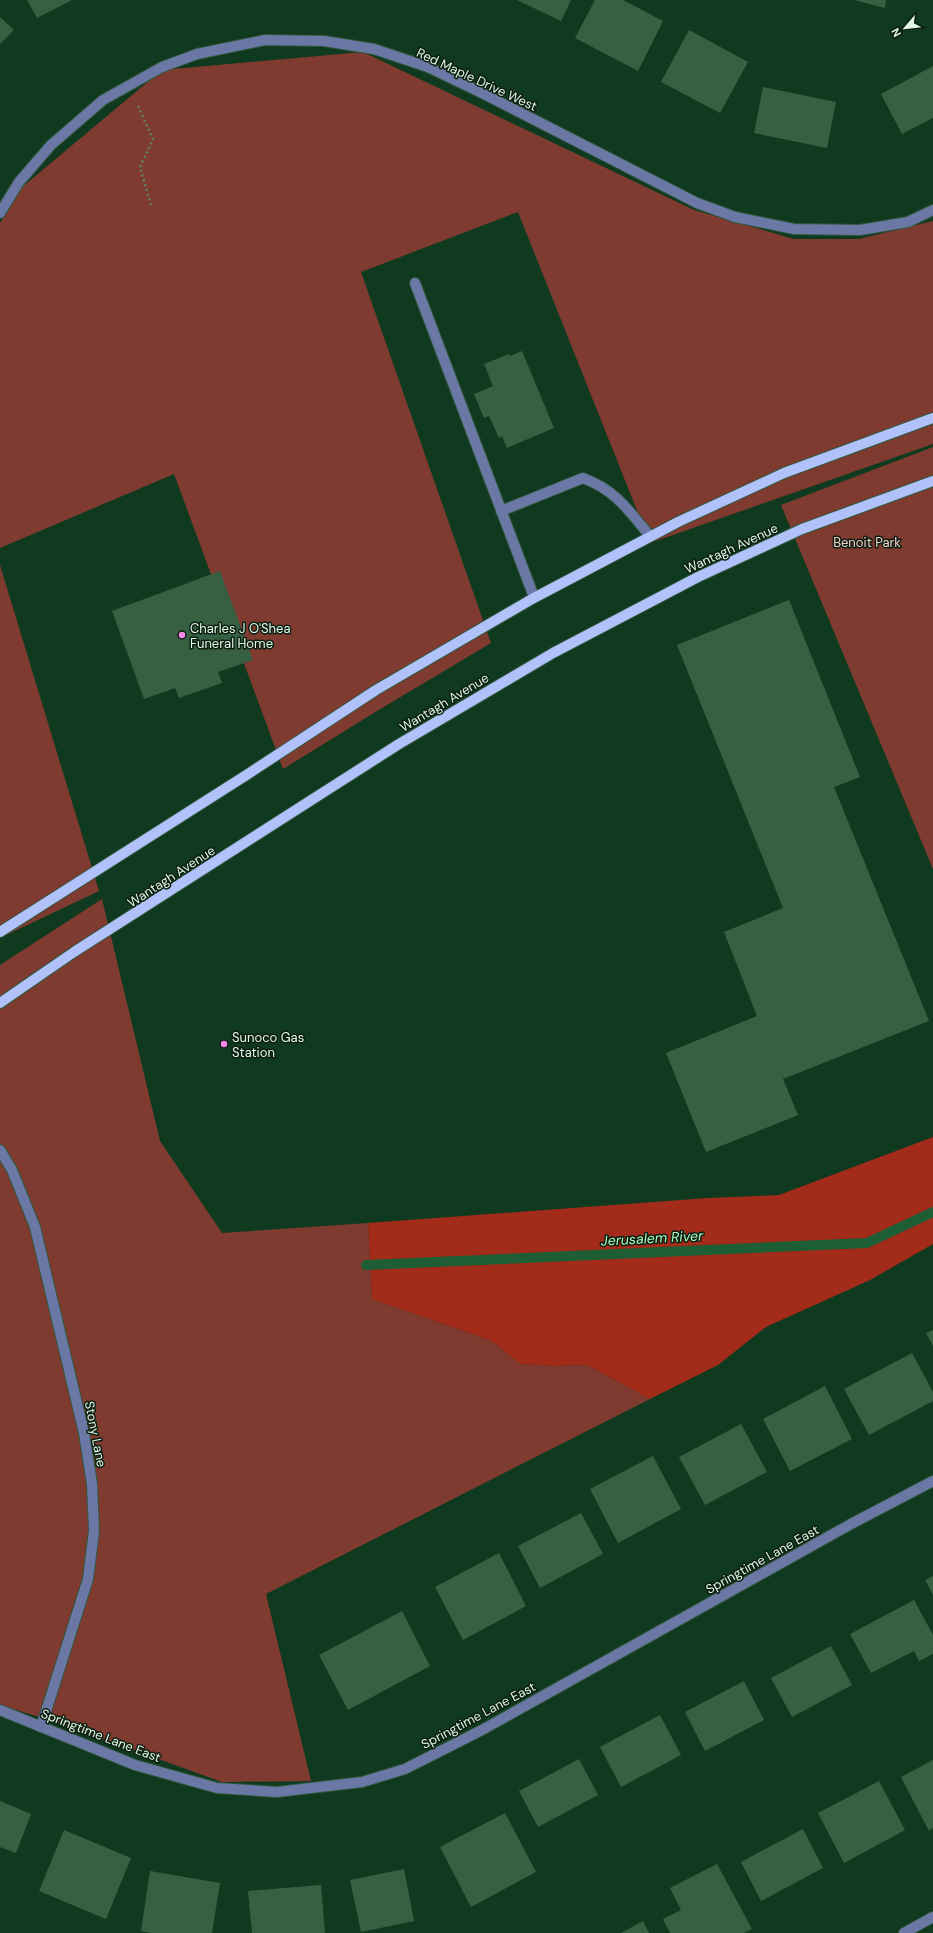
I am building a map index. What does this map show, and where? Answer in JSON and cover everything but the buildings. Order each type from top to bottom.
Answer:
[{"type":"main road","points":[[0,932],[248,774],[376,690],[534,598],[678,522],[784,473],[933,418]]},
{"type":"main road","name":"Wantagh Avenue","points":[[0,1003],[74,952],[399,744],[553,653],[698,577],[802,529],[933,481]]},
{"type":"street","name":"Red Maple Drive West","points":[[0,213],[19,182],[51,145],[103,100],[162,67],[197,54],[266,40],[324,41],[374,49],[428,67],[478,91],[696,203],[735,217],[794,229],[860,230],[908,222],[933,210]]},
{"type":"street","points":[[415,283],[534,598]]},
{"type":"street","points":[[501,511],[583,478],[602,485],[620,500],[650,536]]},
{"type":"street","name":"Stony Lane","points":[[0,1150],[12,1170],[35,1227],[84,1433],[92,1484],[94,1531],[88,1579],[41,1727]]},
{"type":"street","name":"Springtime Lane East","points":[[0,1710],[135,1765],[216,1788],[277,1792],[362,1782],[405,1769],[482,1730],[851,1524],[933,1481]]},
{"type":"street","points":[[904,1933],[933,1917]]},
{"type":"path","points":[[129,86],[153,140],[140,167],[151,205]]},
{"type":"green space","points":[[363,52],[694,210],[794,239],[859,239],[933,221],[933,444],[650,543],[518,212],[361,272],[491,643],[283,769],[174,474],[0,548],[0,223],[21,188],[162,70]]},
{"type":"green space","name":"Benoit Park","points":[[933,447],[933,869],[781,505]]},
{"type":"green space","points":[[0,565],[99,891],[0,938]]},
{"type":"green space","points":[[102,899],[160,1141],[222,1233],[368,1223],[372,1299],[492,1341],[520,1364],[554,1366],[587,1365],[650,1399],[266,1594],[311,1781],[222,1782],[59,1723],[0,1705],[0,965]]},
{"type":"shaded area","points":[[933,1137],[933,1244],[870,1280],[766,1327],[718,1365],[650,1399],[587,1365],[554,1366],[520,1364],[492,1341],[372,1299],[368,1223],[708,1198],[779,1195]]},
{"type":"waterway","name":"Jerusalem River","points":[[366,1265],[867,1243],[933,1212]]},
{"type":"place","name":"Charles J O'Shea Funeral Home","points":[[182,635]]},
{"type":"place","name":"Sunoco Gas Station","points":[[224,1044]]}]
